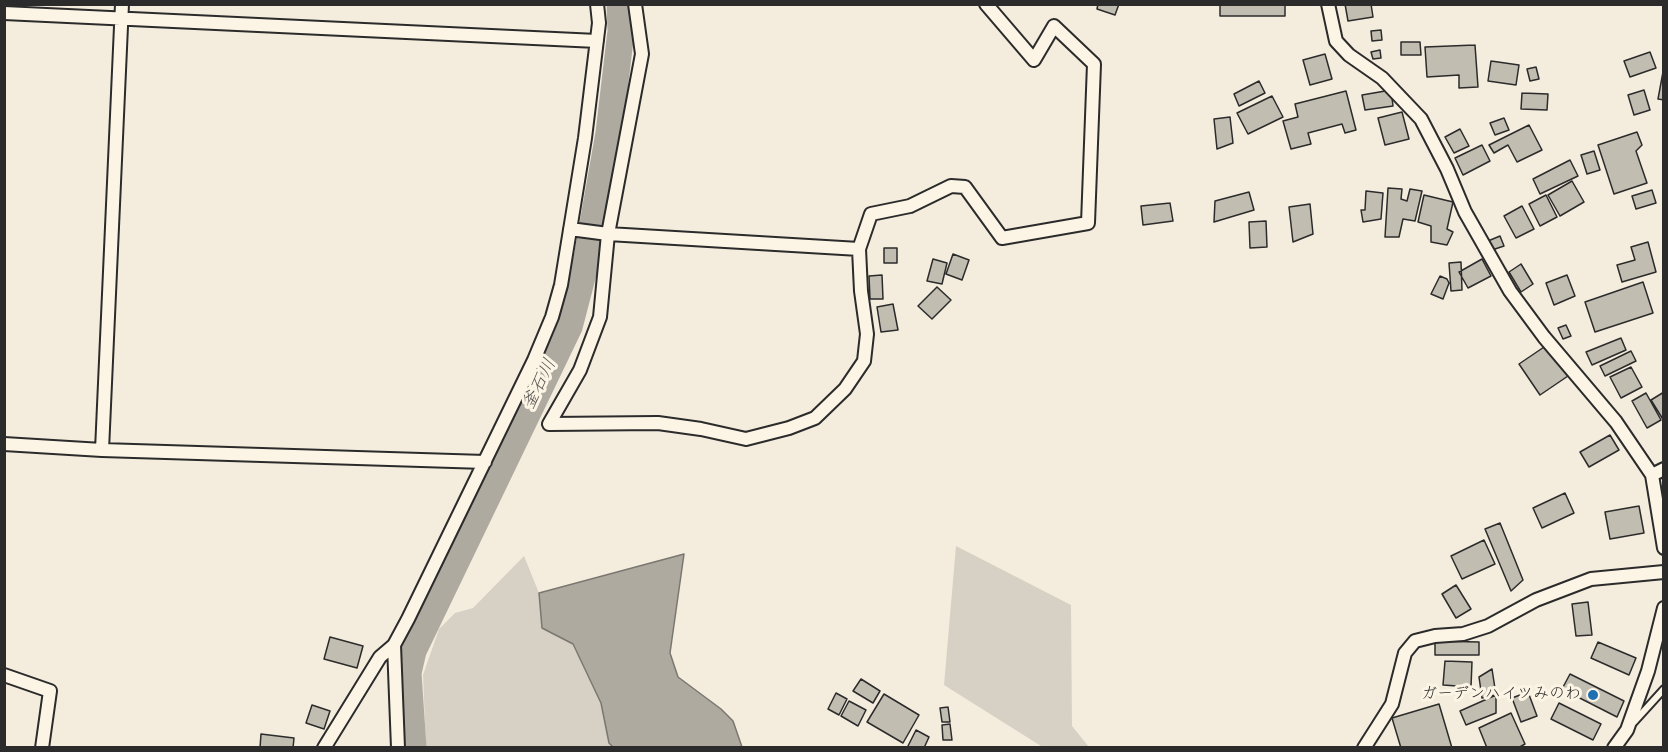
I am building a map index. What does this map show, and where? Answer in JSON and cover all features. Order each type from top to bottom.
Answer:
[{"type":"street","points":[[102,450],[122,4]]},
{"type":"street","points":[[324,747],[380,657],[394,645],[485,462],[552,317],[575,230],[599,23],[597,4]]},
{"type":"street","points":[[635,4],[642,54],[606,233],[600,317],[580,370],[549,424],[658,423],[701,429],[746,440],[815,418],[845,390],[864,361],[867,334],[861,291],[859,249],[871,214],[910,206],[951,186],[965,187],[1002,238],[1088,223],[1094,64],[1054,26],[1034,60],[986,4]]},
{"type":"street","points":[[1328,4],[1336,41],[1349,55],[1382,78],[1421,119],[1447,169],[1465,212],[1510,291],[1544,338],[1616,422],[1652,476],[1664,548]]},
{"type":"street","points":[[4,12],[597,40]]},
{"type":"street","points":[[575,230],[859,249]]},
{"type":"street","points":[[4,444],[102,450],[485,462]]},
{"type":"street","points":[[1652,476],[1664,469]]},
{"type":"street","points":[[1364,747],[1392,704],[1405,653],[1415,640],[1463,634],[1488,626],[1536,600],[1591,579],[1664,572]]},
{"type":"street","points":[[1614,747],[1628,730],[1648,670],[1664,608]]},
{"type":"street","points":[[394,645],[398,747]]},
{"type":"street","points":[[4,675],[50,691],[42,747]]},
{"type":"lane","points":[[1628,730],[1664,689]]},
{"type":"shaded area","points":[[956,546],[1071,605],[1072,726],[1089,747],[1041,746],[944,685]]},
{"type":"shaded area","points":[[684,554],[670,653],[678,677],[721,709],[733,721],[742,747],[613,747],[609,743],[601,703],[573,644],[542,628],[539,593]]},
{"type":"shaded area","points":[[524,556],[539,593],[542,628],[572,644],[601,703],[609,743],[613,747],[426,747],[423,675],[439,629],[455,613],[473,608]]},
{"type":"building","points":[[1098,4],[1119,4],[1115,15],[1097,9]]},
{"type":"building","points":[[1220,4],[1285,4],[1285,16],[1220,16]]},
{"type":"building","points":[[1345,4],[1371,4],[1373,17],[1348,21]]},
{"type":"building","points":[[1381,30],[1382,40],[1372,41],[1371,31]]},
{"type":"building","points":[[1401,42],[1420,42],[1421,55],[1401,55]]},
{"type":"building","points":[[1475,45],[1478,87],[1459,88],[1459,75],[1427,77],[1425,47]]},
{"type":"building","points":[[1380,50],[1381,58],[1373,59],[1371,52]]},
{"type":"building","points":[[1650,52],[1656,68],[1630,77],[1624,61]]},
{"type":"building","points":[[1325,54],[1332,79],[1310,85],[1303,60]]},
{"type":"building","points":[[1491,61],[1519,65],[1516,85],[1488,81]]},
{"type":"building","points":[[1536,67],[1539,79],[1530,81],[1527,69]]},
{"type":"building","points":[[1664,72],[1664,100],[1658,99]]},
{"type":"building","points":[[1259,81],[1265,93],[1239,106],[1234,94]]},
{"type":"building","points":[[1391,90],[1393,106],[1365,110],[1362,95]]},
{"type":"building","points":[[1644,90],[1650,110],[1634,115],[1628,95]]},
{"type":"building","points":[[1346,91],[1356,130],[1345,133],[1342,124],[1308,133],[1311,144],[1291,149],[1283,121],[1298,117],[1295,104]]},
{"type":"building","points":[[1522,93],[1548,94],[1547,110],[1521,109]]},
{"type":"building","points":[[1272,96],[1283,117],[1248,134],[1237,113]]},
{"type":"building","points":[[1402,112],[1409,139],[1385,145],[1378,118]]},
{"type":"building","points":[[1230,117],[1233,143],[1217,149],[1214,119]]},
{"type":"building","points":[[1504,118],[1509,130],[1495,135],[1490,123]]},
{"type":"building","points":[[1529,125],[1542,150],[1517,162],[1508,145],[1494,153],[1489,145]]},
{"type":"building","points":[[1460,129],[1469,146],[1454,153],[1445,137]]},
{"type":"building","points":[[1637,132],[1642,145],[1636,151],[1647,183],[1614,194],[1598,145]]},
{"type":"building","points":[[1482,145],[1490,161],[1463,175],[1455,158]]},
{"type":"building","points":[[1594,151],[1600,170],[1587,174],[1581,155]]},
{"type":"building","points":[[1570,160],[1578,176],[1540,194],[1533,179]]},
{"type":"building","points":[[1572,181],[1584,202],[1560,216],[1548,195]]},
{"type":"building","points":[[1388,188],[1402,189],[1401,199],[1407,201],[1410,189],[1422,191],[1415,221],[1403,219],[1399,237],[1385,237]]},
{"type":"building","points":[[1652,190],[1656,203],[1636,209],[1632,196]]},
{"type":"building","points":[[1366,191],[1383,193],[1381,219],[1363,222],[1361,210],[1365,210]]},
{"type":"building","points":[[1249,192],[1254,210],[1214,222],[1215,201]]},
{"type":"building","points":[[1424,195],[1453,202],[1447,229],[1453,232],[1447,245],[1431,242],[1431,226],[1418,222]]},
{"type":"building","points":[[1546,195],[1557,217],[1540,226],[1529,204]]},
{"type":"building","points":[[1170,203],[1173,221],[1143,225],[1141,206]]},
{"type":"building","points":[[1310,204],[1313,234],[1293,242],[1289,207]]},
{"type":"building","points":[[1522,206],[1534,229],[1516,238],[1504,216]]},
{"type":"building","points":[[1266,221],[1267,247],[1250,248],[1249,222]]},
{"type":"building","points":[[1500,236],[1504,246],[1492,250],[1488,241]]},
{"type":"building","points":[[1648,242],[1656,272],[1622,282],[1617,265],[1635,260],[1631,247]]},
{"type":"building","points":[[884,248],[897,248],[897,263],[884,263]]},
{"type":"building","points":[[953,254],[969,260],[962,280],[946,274]]},
{"type":"building","points":[[933,259],[947,263],[942,284],[927,281]]},
{"type":"building","points":[[1482,259],[1491,276],[1468,288],[1459,272]]},
{"type":"building","points":[[1461,262],[1462,290],[1451,291],[1449,263]]},
{"type":"building","points":[[1521,264],[1533,284],[1521,292],[1509,272]]},
{"type":"building","points":[[882,275],[883,299],[870,299],[869,276]]},
{"type":"building","points":[[1567,275],[1575,296],[1554,305],[1546,283]]},
{"type":"building","points":[[1440,276],[1447,279],[1449,283],[1443,299],[1431,294]]},
{"type":"building","points":[[1643,282],[1653,313],[1595,332],[1585,302]]},
{"type":"building","points":[[937,287],[951,300],[932,319],[918,306]]},
{"type":"building","points":[[893,304],[898,330],[881,332],[877,307]]},
{"type":"building","points":[[1566,325],[1571,336],[1563,339],[1558,328]]},
{"type":"building","points":[[1621,338],[1626,350],[1592,365],[1586,352]]},
{"type":"building","points":[[1547,345],[1568,376],[1540,395],[1519,364]]},
{"type":"building","points":[[1631,351],[1636,361],[1605,376],[1600,366]]},
{"type":"building","points":[[1631,367],[1642,387],[1621,398],[1610,377]]},
{"type":"building","points":[[1664,392],[1664,421],[1651,400]]},
{"type":"building","points":[[1646,393],[1661,420],[1647,428],[1632,401]]},
{"type":"building","points":[[1610,435],[1619,450],[1589,467],[1580,452]]},
{"type":"building","points":[[1565,493],[1574,513],[1542,528],[1533,508]]},
{"type":"building","points":[[1639,506],[1644,533],[1610,539],[1605,512]]},
{"type":"building","points":[[1500,523],[1523,580],[1511,591],[1485,529]]},
{"type":"building","points":[[1484,540],[1495,564],[1462,579],[1451,556]]},
{"type":"building","points":[[1456,585],[1471,609],[1456,618],[1442,594]]},
{"type":"building","points":[[1588,602],[1592,635],[1576,636],[1572,604]]},
{"type":"building","points":[[330,637],[363,646],[357,668],[324,659]]},
{"type":"building","points":[[1435,641],[1479,642],[1479,655],[1435,655]]},
{"type":"building","points":[[1598,642],[1636,658],[1629,675],[1591,658]]},
{"type":"building","points":[[1445,661],[1472,662],[1471,687],[1443,685]]},
{"type":"building","points":[[1492,669],[1496,695],[1482,698],[1479,677]]},
{"type":"building","name":"ガーデンハイツみのわ","points":[[1570,674],[1624,701],[1617,717],[1562,689]]},
{"type":"building","points":[[861,679],[880,691],[873,703],[853,691]]},
{"type":"building","points":[[1528,692],[1537,716],[1521,722],[1512,698]]},
{"type":"building","points":[[836,693],[847,699],[839,715],[828,709]]},
{"type":"building","points":[[884,694],[919,715],[903,743],[867,722]]},
{"type":"building","points":[[1496,695],[1496,713],[1466,725],[1460,711]]},
{"type":"building","points":[[849,701],[866,710],[858,726],[841,716]]},
{"type":"building","name":"ガーデンハイツみのわ","points":[[1559,703],[1601,724],[1593,740],[1551,719]]},
{"type":"building","points":[[1439,704],[1452,748],[1401,748],[1392,718]]},
{"type":"building","points":[[312,705],[330,711],[324,729],[306,723]]},
{"type":"building","points":[[948,707],[950,722],[942,722],[940,708]]},
{"type":"building","points":[[1511,713],[1525,744],[1518,748],[1487,748],[1479,728]]},
{"type":"building","points":[[950,724],[952,740],[943,740],[942,725]]},
{"type":"building","points":[[916,730],[929,737],[924,748],[907,748]]},
{"type":"building","points":[[261,734],[294,738],[293,748],[260,748]]},
{"type":"waterway","name":"釜石川","points":[[413,748],[408,673],[413,651],[569,327],[587,258],[609,133],[621,31],[620,4]]},
{"type":"place","name":"ガーデンハイツみのわ","points":[[1593,695]]}]
